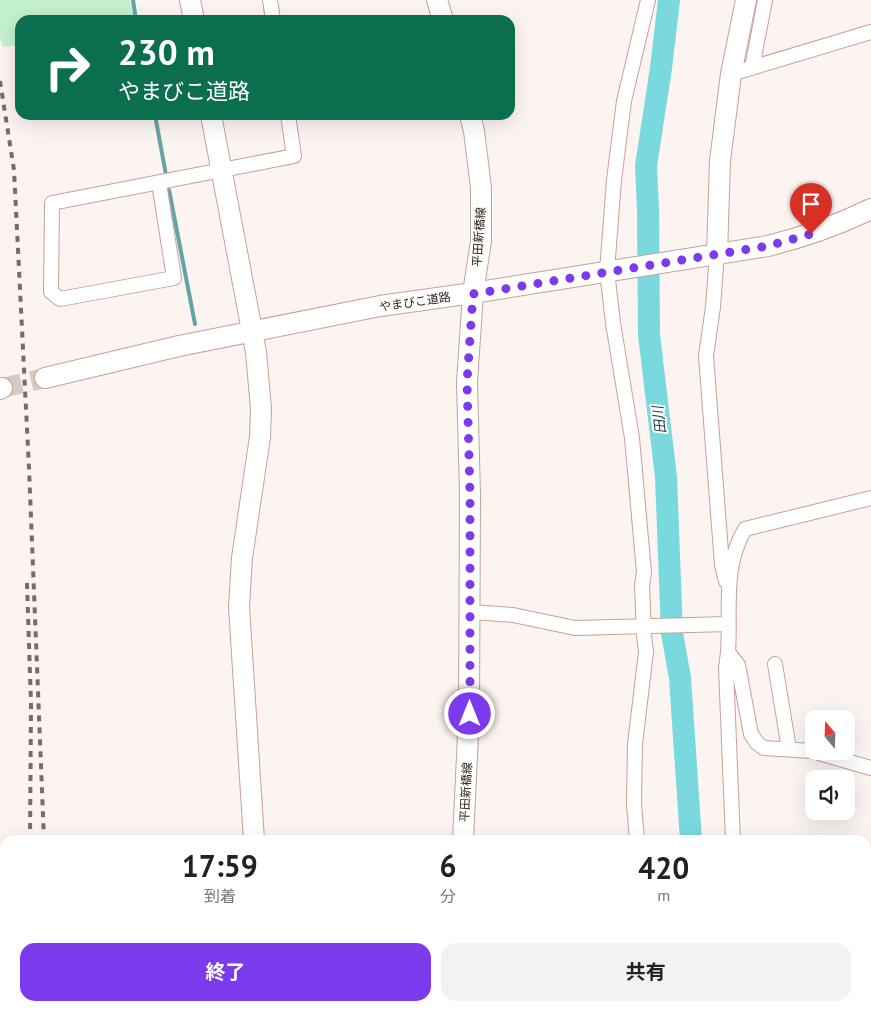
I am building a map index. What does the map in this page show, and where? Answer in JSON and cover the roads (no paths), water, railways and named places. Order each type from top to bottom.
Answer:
[{"type":"street","points":[[190,0],[193,15]]},
{"type":"street","points":[[270,0],[272,15]]},
{"type":"street","points":[[437,0],[442,15]]},
{"type":"street","points":[[637,835],[634,804],[635,744],[646,652],[642,585],[644,572],[632,438],[613,323],[611,270],[614,180],[624,101],[648,0]]},
{"type":"street","points":[[728,590],[722,565],[706,356],[713,307],[709,255],[732,74],[746,0]]},
{"type":"street","points":[[752,68],[764,0]]},
{"type":"street","points":[[732,74],[871,32]]},
{"type":"street","points":[[212,120],[252,333],[261,409],[260,437],[242,558],[239,607],[254,835]]},
{"type":"street","points":[[158,183],[174,278],[60,299],[51,292],[52,203],[294,156],[289,120]]},
{"type":"street","name":"平田新橋線","points":[[463,835],[470,714],[467,382],[473,294],[481,241],[481,188],[471,120]]},
{"type":"street","name":"やまびこ道路","points":[[45,378],[179,346],[380,306],[473,294],[611,270],[768,246],[805,237],[845,222],[871,209]]},
{"type":"street","points":[[734,835],[726,668],[728,652],[725,624],[728,590],[737,542],[745,530],[871,498]]},
{"type":"street","points":[[470,612],[513,615],[575,628],[725,624]]},
{"type":"street","points":[[728,652],[738,665],[751,734],[757,743],[764,748],[812,751],[871,768]]},
{"type":"street","points":[[775,664],[789,749]]},
{"type":"waterway","points":[[133,0],[135,15]]},
{"type":"waterway","name":"田川","points":[[669,0],[646,166],[649,335],[666,477],[672,633],[680,678],[691,835]]},
{"type":"waterway","points":[[156,120],[166,175]]},
{"type":"waterway","points":[[169,190],[195,324]]},
{"type":"tunnel","points":[[2,388],[45,378]]},
{"type":"railway","points":[[0,81],[14,170],[29,468],[44,835]]},
{"type":"railway","points":[[27,583],[31,704],[30,835]]}]
